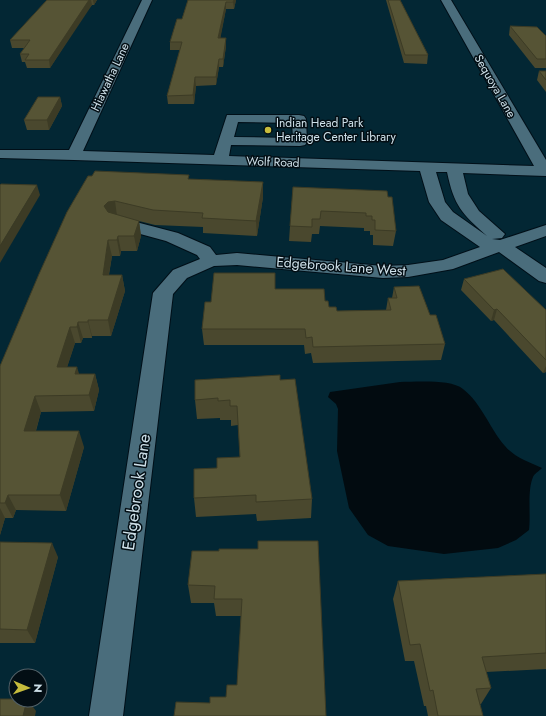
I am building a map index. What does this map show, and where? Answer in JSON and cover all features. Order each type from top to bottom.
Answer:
[{"type":"street","name":"Hiawatha Lane","points":[[74,155],[147,0]]},
{"type":"street","name":"Sequoya Lane","points":[[446,0],[545,171]]},
{"type":"street","points":[[220,160],[225,141],[232,118],[299,119],[300,142],[225,141]]},
{"type":"street","name":"Wolf Road","points":[[0,154],[74,155],[545,171]]},
{"type":"street","points":[[427,167],[437,202],[447,216],[486,243],[502,246],[546,276]]},
{"type":"street","points":[[454,168],[460,194],[472,214],[497,234],[502,246]]},
{"type":"street","points":[[117,222],[172,237],[204,252],[211,261]]},
{"type":"street","name":"Edgebrook Lane West","points":[[180,274],[211,261],[238,259],[384,272],[408,271],[446,265],[546,230]]},
{"type":"street","name":"Edgebrook Lane","points":[[106,716],[163,293],[180,274]]},
{"type":"shaded area","points":[[400,382],[442,382],[458,386],[463,389],[481,409],[500,439],[509,450],[522,459],[542,468],[535,474],[531,483],[529,530],[516,540],[498,548],[444,554],[388,546],[368,535],[349,508],[337,451],[338,409],[336,404],[328,397],[330,392]]},
{"type":"building","points":[[47,0],[89,0],[49,60],[25,60],[29,54],[20,54],[30,40],[10,40]]},
{"type":"building","points":[[188,0],[234,0],[233,2],[226,2],[218,38],[226,38],[223,59],[219,59],[216,77],[195,77],[193,95],[167,96],[182,42],[170,42],[177,19],[182,19]]},
{"type":"building","points":[[388,0],[400,0],[428,55],[405,55]]},
{"type":"building","points":[[510,26],[537,27],[546,36],[546,59],[537,59]]},
{"type":"building","points":[[539,71],[546,71],[546,80]]},
{"type":"building","points":[[38,97],[60,97],[47,120],[24,120]]},
{"type":"building","points":[[95,171],[189,175],[188,179],[263,182],[256,221],[202,218],[203,213],[153,210],[115,201],[108,202],[104,206],[108,212],[139,221],[134,236],[118,236],[117,240],[108,240],[103,275],[122,275],[108,320],[88,320],[88,322],[78,322],[77,327],[70,327],[57,367],[77,367],[75,374],[95,374],[89,395],[35,396],[24,431],[79,431],[60,495],[8,495],[5,503],[0,503],[0,366],[67,212],[88,176],[92,176]]},
{"type":"building","points":[[0,185],[37,185],[0,246]]},
{"type":"building","points":[[293,187],[387,191],[388,197],[392,197],[396,231],[375,230],[375,220],[372,220],[372,216],[366,216],[366,213],[321,211],[320,219],[312,219],[312,227],[290,226]]},
{"type":"building","points":[[503,269],[546,310],[546,360],[497,309],[494,310],[464,279]]},
{"type":"building","points":[[214,273],[275,273],[275,289],[324,289],[325,301],[328,301],[329,307],[336,307],[337,311],[391,310],[388,298],[397,298],[394,287],[419,286],[430,315],[436,315],[445,344],[313,347],[312,337],[306,338],[305,329],[202,329],[205,302],[211,302]]},
{"type":"building","points":[[280,375],[280,380],[295,379],[312,499],[256,502],[256,495],[194,498],[194,469],[217,468],[217,458],[240,457],[237,406],[230,406],[230,400],[218,401],[218,398],[195,400],[195,380]]},
{"type":"building","points":[[258,541],[318,541],[326,716],[174,716],[176,702],[210,703],[210,697],[226,697],[227,685],[237,685],[242,599],[214,599],[215,586],[188,585],[192,551],[258,549]]},
{"type":"building","points":[[0,542],[52,543],[27,630],[0,629]]},
{"type":"building","points":[[546,574],[546,653],[482,657],[491,688],[476,689],[483,716],[438,716],[433,690],[430,691],[420,644],[410,645],[398,581]]},
{"type":"building","points":[[0,699],[8,699],[8,708],[25,708],[23,716],[0,716]]},
{"type":"place","name":"Indian Head Park Heritage Center Library","points":[[268,130]]}]
